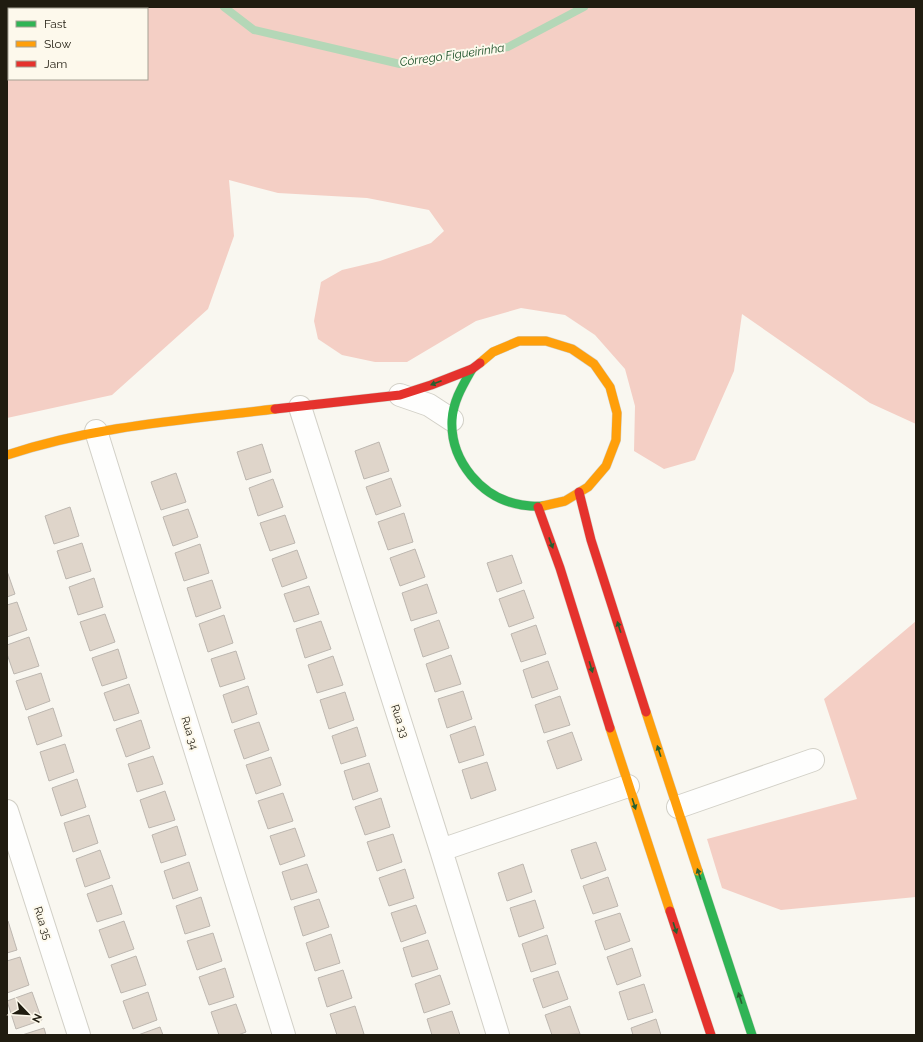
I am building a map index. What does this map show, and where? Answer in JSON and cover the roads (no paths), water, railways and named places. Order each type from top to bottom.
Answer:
[{"type":"street","points":[[7,455],[28,447],[96,431],[141,424],[400,395],[472,369],[493,352],[519,342],[546,341],[572,349],[594,364],[610,387],[617,413],[616,440],[606,466],[588,487],[565,501],[538,506],[511,503],[487,491],[467,472],[455,447],[452,420],[458,393],[472,369]]},
{"type":"street","points":[[400,395],[429,405],[452,420]]},
{"type":"street","name":"Rua 33","points":[[300,407],[441,850],[498,1035]]},
{"type":"street","name":"Rua 34","points":[[96,431],[284,1035]]},
{"type":"street","points":[[579,492],[591,540],[604,581],[752,1035]]},
{"type":"street","points":[[538,506],[560,568],[628,786],[711,1035]]},
{"type":"street","points":[[678,807],[813,760]]},
{"type":"street","points":[[441,850],[628,786]]},
{"type":"street","name":"Rua 35","points":[[7,811],[79,1035]]},
{"type":"waterway","name":"Córrego Figueirinha","points":[[224,7],[254,30],[400,64],[508,47],[584,7]]}]
